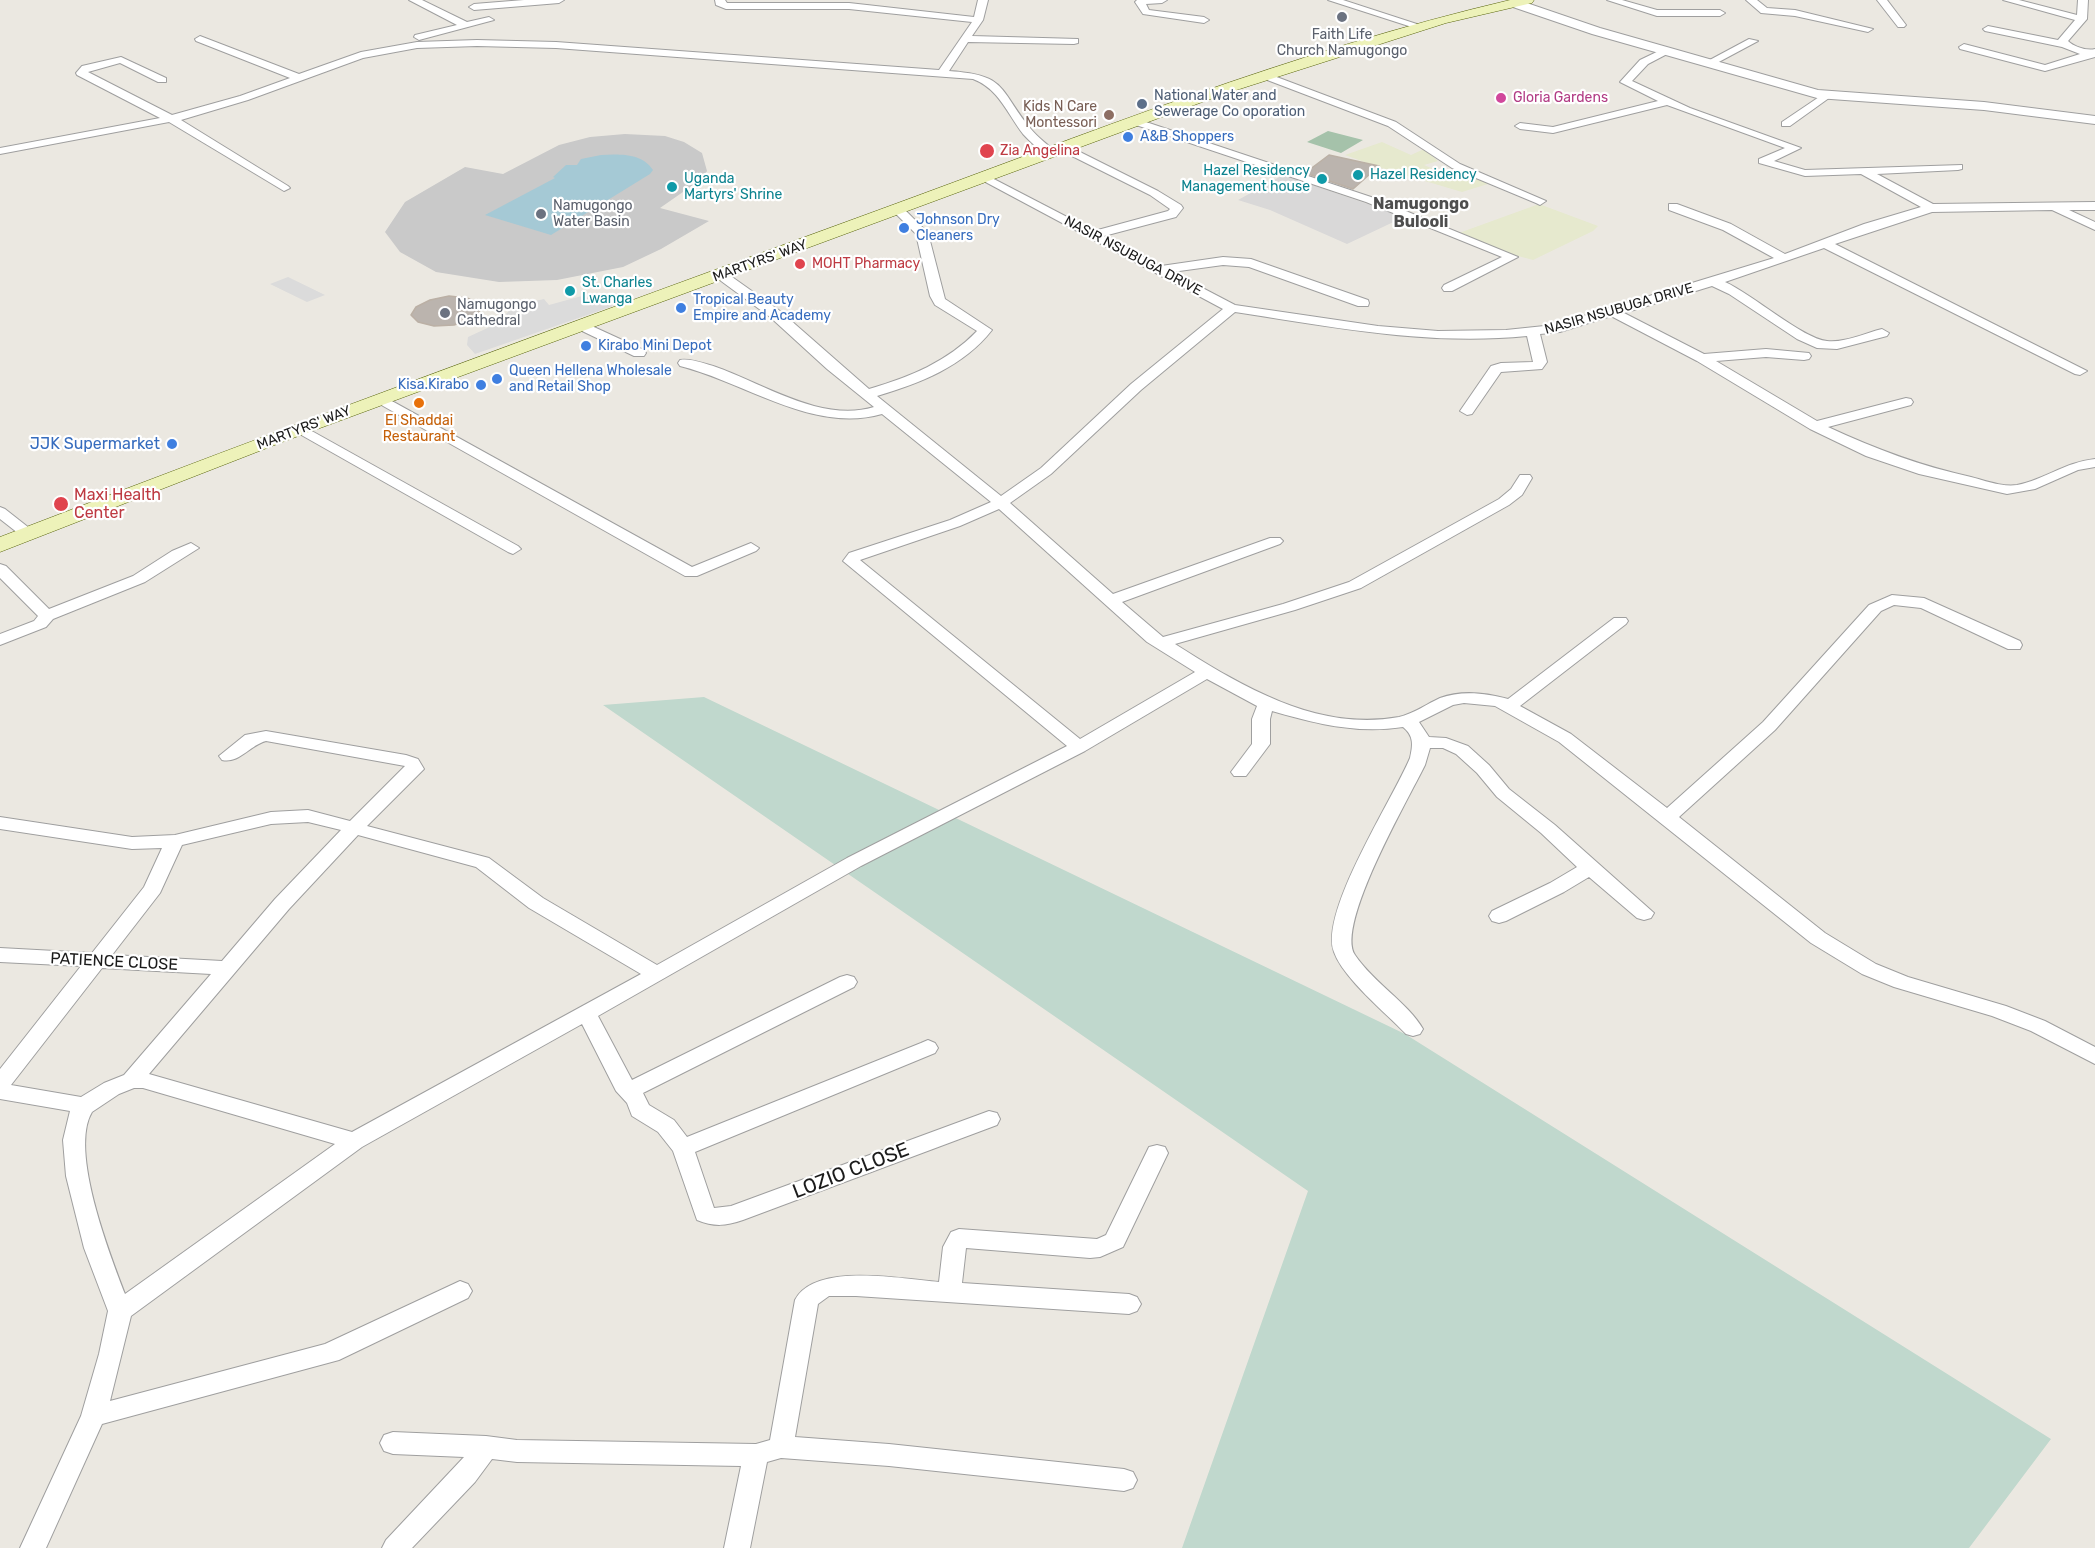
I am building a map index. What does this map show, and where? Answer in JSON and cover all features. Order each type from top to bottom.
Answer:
[{"type":"main road","name":"MARTYRS' WAY","points":[[0,545],[381,399],[1137,122],[1266,76],[1493,4],[1521,2]]},
{"type":"street","points":[[414,0],[465,25]]},
{"type":"street","points":[[470,3],[559,0]]},
{"type":"street","points":[[720,0],[719,3],[726,6],[849,6],[978,20]]},
{"type":"street","points":[[942,73],[978,20],[983,0]]},
{"type":"street","points":[[1162,0],[1140,2],[1146,12],[1204,20]]},
{"type":"street","points":[[1333,0],[1421,27]]},
{"type":"street","points":[[1612,0],[1657,13],[1720,13]]},
{"type":"street","points":[[1751,0],[1764,11],[1795,13],[1868,29]]},
{"type":"street","points":[[1882,0],[1901,25]]},
{"type":"street","points":[[2008,0],[2082,19]]},
{"type":"street","points":[[2063,44],[2062,41],[2082,19],[2083,0]]},
{"type":"street","points":[[1521,2],[1596,31],[1825,96],[1953,103],[2095,120]]},
{"type":"street","points":[[470,3],[516,44]]},
{"type":"street","points":[[1396,8],[1442,20]]},
{"type":"street","points":[[0,151],[171,119],[244,98],[375,52],[389,44],[465,25],[496,26]]},
{"type":"street","points":[[1988,29],[2063,44],[2094,53]]},
{"type":"street","points":[[200,39],[300,78]]},
{"type":"street","points":[[964,39],[1074,41]]},
{"type":"street","points":[[1711,62],[1753,41]]},
{"type":"street","points":[[375,52],[434,44],[516,44],[975,76],[994,84],[1025,129],[1058,151],[1154,193],[1177,208],[1172,214],[1094,236]]},
{"type":"street","points":[[1964,47],[2045,68],[2094,53]]},
{"type":"street","points":[[1665,51],[1644,62],[1624,81],[1668,102],[1794,148],[1763,159],[1765,162],[1798,172],[1958,167]]},
{"type":"street","points":[[162,80],[121,60],[86,68],[81,73],[171,119],[284,188]]},
{"type":"street","points":[[1266,76],[1392,124],[1456,166],[1540,201]]},
{"type":"street","points":[[1786,124],[1825,96]]},
{"type":"street","points":[[1520,126],[1553,130],[1668,102]]},
{"type":"street","points":[[1137,122],[1370,200],[1512,257],[1448,288]]},
{"type":"street","points":[[1864,171],[1931,208]]},
{"type":"street","name":"NASIR NSUBUGA DRIVE","points":[[984,178],[1232,308],[1398,333],[1469,335],[1556,329],[1615,313],[1784,259],[1868,227],[1931,208],[2095,206]]},
{"type":"street","points":[[1673,207],[1727,227],[1784,259]]},
{"type":"street","points":[[2053,207],[2095,226]]},
{"type":"street","points":[[868,394],[908,382],[941,368],[971,348],[985,330],[940,302],[936,296],[922,233],[898,210]]},
{"type":"street","points":[[1825,244],[2080,371]]},
{"type":"street","points":[[1158,270],[1223,261],[1251,263],[1362,303]]},
{"type":"street","points":[[721,274],[775,314],[832,366],[1001,503],[1110,601],[1161,643],[1207,672],[1266,704],[1319,719],[1357,725],[1381,725],[1407,721],[1448,701],[1464,698],[1487,699],[1509,706],[1565,738],[1669,816],[1818,938],[1847,957],[1901,982],[2018,1018],[2095,1056]]},
{"type":"street","points":[[1713,282],[1734,291],[1802,336],[1822,345],[1837,345],[1882,333]]},
{"type":"street","points":[[1079,747],[851,561],[855,556],[865,552],[955,523],[1001,503],[1046,471],[1136,387],[1232,308]]},
{"type":"street","points":[[1615,313],[1702,358],[1815,426],[1894,462],[1995,489],[2025,489],[2082,464],[2095,463]]},
{"type":"street","points":[[583,326],[639,353]]},
{"type":"street","points":[[1467,411],[1496,369],[1537,366],[1540,362],[1533,332]]},
{"type":"street","points":[[1702,358],[1766,353],[1804,356]]},
{"type":"street","points":[[685,363],[705,368],[785,400],[822,411],[859,415],[886,408]]},
{"type":"street","points":[[381,399],[691,573],[751,548]]},
{"type":"street","points":[[1815,426],[1906,402]]},
{"type":"street","points":[[301,429],[513,549]]},
{"type":"street","points":[[1161,643],[1289,607],[1355,585],[1504,502],[1517,492],[1525,478]]},
{"type":"street","points":[[0,512],[28,534]]},
{"type":"street","points":[[1110,601],[1275,541]]},
{"type":"street","points":[[0,640],[40,624],[47,615],[140,579],[171,560],[178,551],[191,548]]},
{"type":"street","points":[[0,569],[47,615]]},
{"type":"street","points":[[1669,816],[1769,726],[1875,608],[1892,600],[1924,603],[2014,645]]},
{"type":"street","points":[[1509,706],[1620,621]]},
{"type":"street","points":[[120,1311],[354,1141],[459,1085],[854,862],[1079,747],[1207,672]]},
{"type":"street","points":[[1240,772],[1261,744],[1261,719],[1266,704]]},
{"type":"street","points":[[1407,721],[1416,729],[1421,742],[1415,766],[1362,875],[1343,921],[1341,933],[1342,950],[1352,964],[1413,1029]]},
{"type":"street","points":[[132,1080],[282,904],[354,828],[411,776],[415,769],[412,763],[406,760],[266,736],[251,739],[228,756]]},
{"type":"street","points":[[1421,742],[1446,743],[1462,750],[1483,769],[1503,793],[1644,913]]},
{"type":"street","points":[[0,823],[132,843],[176,841],[271,818],[291,816],[330,820],[482,862],[536,903],[657,974]]},
{"type":"street","points":[[0,1084],[153,890],[176,841]]},
{"type":"street","points":[[1499,916],[1519,903],[1577,878],[1589,867]]},
{"type":"street","name":"PATIENCE CLOSE","points":[[0,955],[229,968]]},
{"type":"street","points":[[627,1091],[668,1073],[847,982]]},
{"type":"street","points":[[586,1012],[627,1091],[636,1099],[640,1110],[666,1126],[683,1148],[928,1048]]},
{"type":"street","points":[[33,1548],[93,1416],[111,1354],[120,1311],[96,1248],[77,1176],[74,1140],[78,1116],[84,1106],[118,1083],[143,1080],[354,1141]]},
{"type":"street","points":[[0,1091],[84,1106]]},
{"type":"street","name":"LOZIO CLOSE","points":[[683,1148],[705,1214],[721,1218],[989,1119]]},
{"type":"street","points":[[949,1292],[959,1238],[1090,1249],[1101,1248],[1115,1242],[1157,1153]]},
{"type":"street","points":[[781,1447],[807,1300],[814,1291],[829,1286],[1129,1304]]},
{"type":"street","points":[[93,1416],[330,1353],[460,1291]]},
{"type":"street","points":[[393,1443],[486,1447],[517,1451],[756,1455],[781,1447],[889,1455],[1124,1480]]},
{"type":"street","points":[[395,1548],[466,1473],[486,1447]]},
{"type":"street","points":[[737,1548],[756,1455]]},
{"type":"shaded area","name":"Namugongo Water Basin","points":[[625,134],[665,136],[684,142],[702,153],[707,171],[703,178],[660,208],[709,221],[661,249],[623,267],[557,280],[499,282],[436,272],[400,252],[385,232],[405,202],[465,167],[503,174],[559,145],[590,137]]},
{"type":"shaded area","points":[[1283,175],[1404,217],[1347,244],[1270,210],[1238,200]]},
{"type":"shaded area","points":[[288,277],[325,295],[307,302],[270,284]]},
{"type":"shaded area","points":[[589,294],[613,306],[475,354],[467,345],[468,337],[494,325],[508,312],[509,307],[544,299],[549,305]]},
{"type":"green space","points":[[1328,131],[1363,140],[1341,153],[1307,142]]},
{"type":"green space","points":[[1382,142],[1411,155],[1424,149],[1438,161],[1424,165],[1443,173],[1456,169],[1491,183],[1462,192],[1345,155]]},
{"type":"green space","points":[[1539,204],[1598,226],[1593,231],[1533,260],[1507,253],[1459,233]]},
{"type":"green space","points":[[704,697],[1405,1034],[2051,1439],[1969,1548],[1182,1548],[1308,1191],[603,705]]},
{"type":"water","points":[[601,155],[622,155],[643,160],[653,170],[551,235],[485,215],[555,178],[553,177],[566,165],[577,165],[581,159]]},
{"type":"building","points":[[1329,155],[1379,166],[1353,189],[1305,173]]},
{"type":"building","name":"Namugongo Cathedral","points":[[449,296],[467,298],[479,303],[480,311],[471,319],[454,325],[434,326],[418,322],[411,315],[416,307],[430,300]]},
{"type":"place","name":"Faith Life Church Namugongo","points":[[1342,17]]},
{"type":"place","name":"Gloria Gardens","points":[[1501,98]]},
{"type":"place","name":"National Water and Sewerage Co oporation","points":[[1142,104]]},
{"type":"place","name":"Kids N Care Montessori","points":[[1109,115]]},
{"type":"place","name":"A&B Shoppers","points":[[1128,137]]},
{"type":"place","name":"Zia Angelina","points":[[987,151]]},
{"type":"place","name":"Hazel Residency","points":[[1358,175]]},
{"type":"place","name":"Hazel Residency Management house","points":[[1322,179]]},
{"type":"place","name":"Uganda Martyrs' Shrine","points":[[672,187]]},
{"type":"place","name":"Namugongo Water Basin","points":[[541,214]]},
{"type":"place","name":"Johnson Dry Cleaners","points":[[904,228]]},
{"type":"place","name":"MOHT Pharmacy","points":[[800,264]]},
{"type":"place","name":"St. Charles Lwanga","points":[[570,291]]},
{"type":"place","name":"Tropical Beauty Empire and Academy","points":[[681,308]]},
{"type":"place","name":"Namugongo Cathedral","points":[[445,313]]},
{"type":"place","name":"Kirabo Mini Depot","points":[[586,346]]},
{"type":"place","name":"Queen Hellena Wholesale and Retail Shop","points":[[497,379]]},
{"type":"place","name":"Kisa.Kirabo","points":[[481,385]]},
{"type":"place","name":"El Shaddai Restaurant","points":[[419,403]]},
{"type":"place","name":"JJK Supermarket","points":[[172,444]]},
{"type":"place","name":"Maxi Health Center","points":[[61,504]]},
{"type":"district","name":"Namugongo Bulooli","points":[[1421,213]]}]
